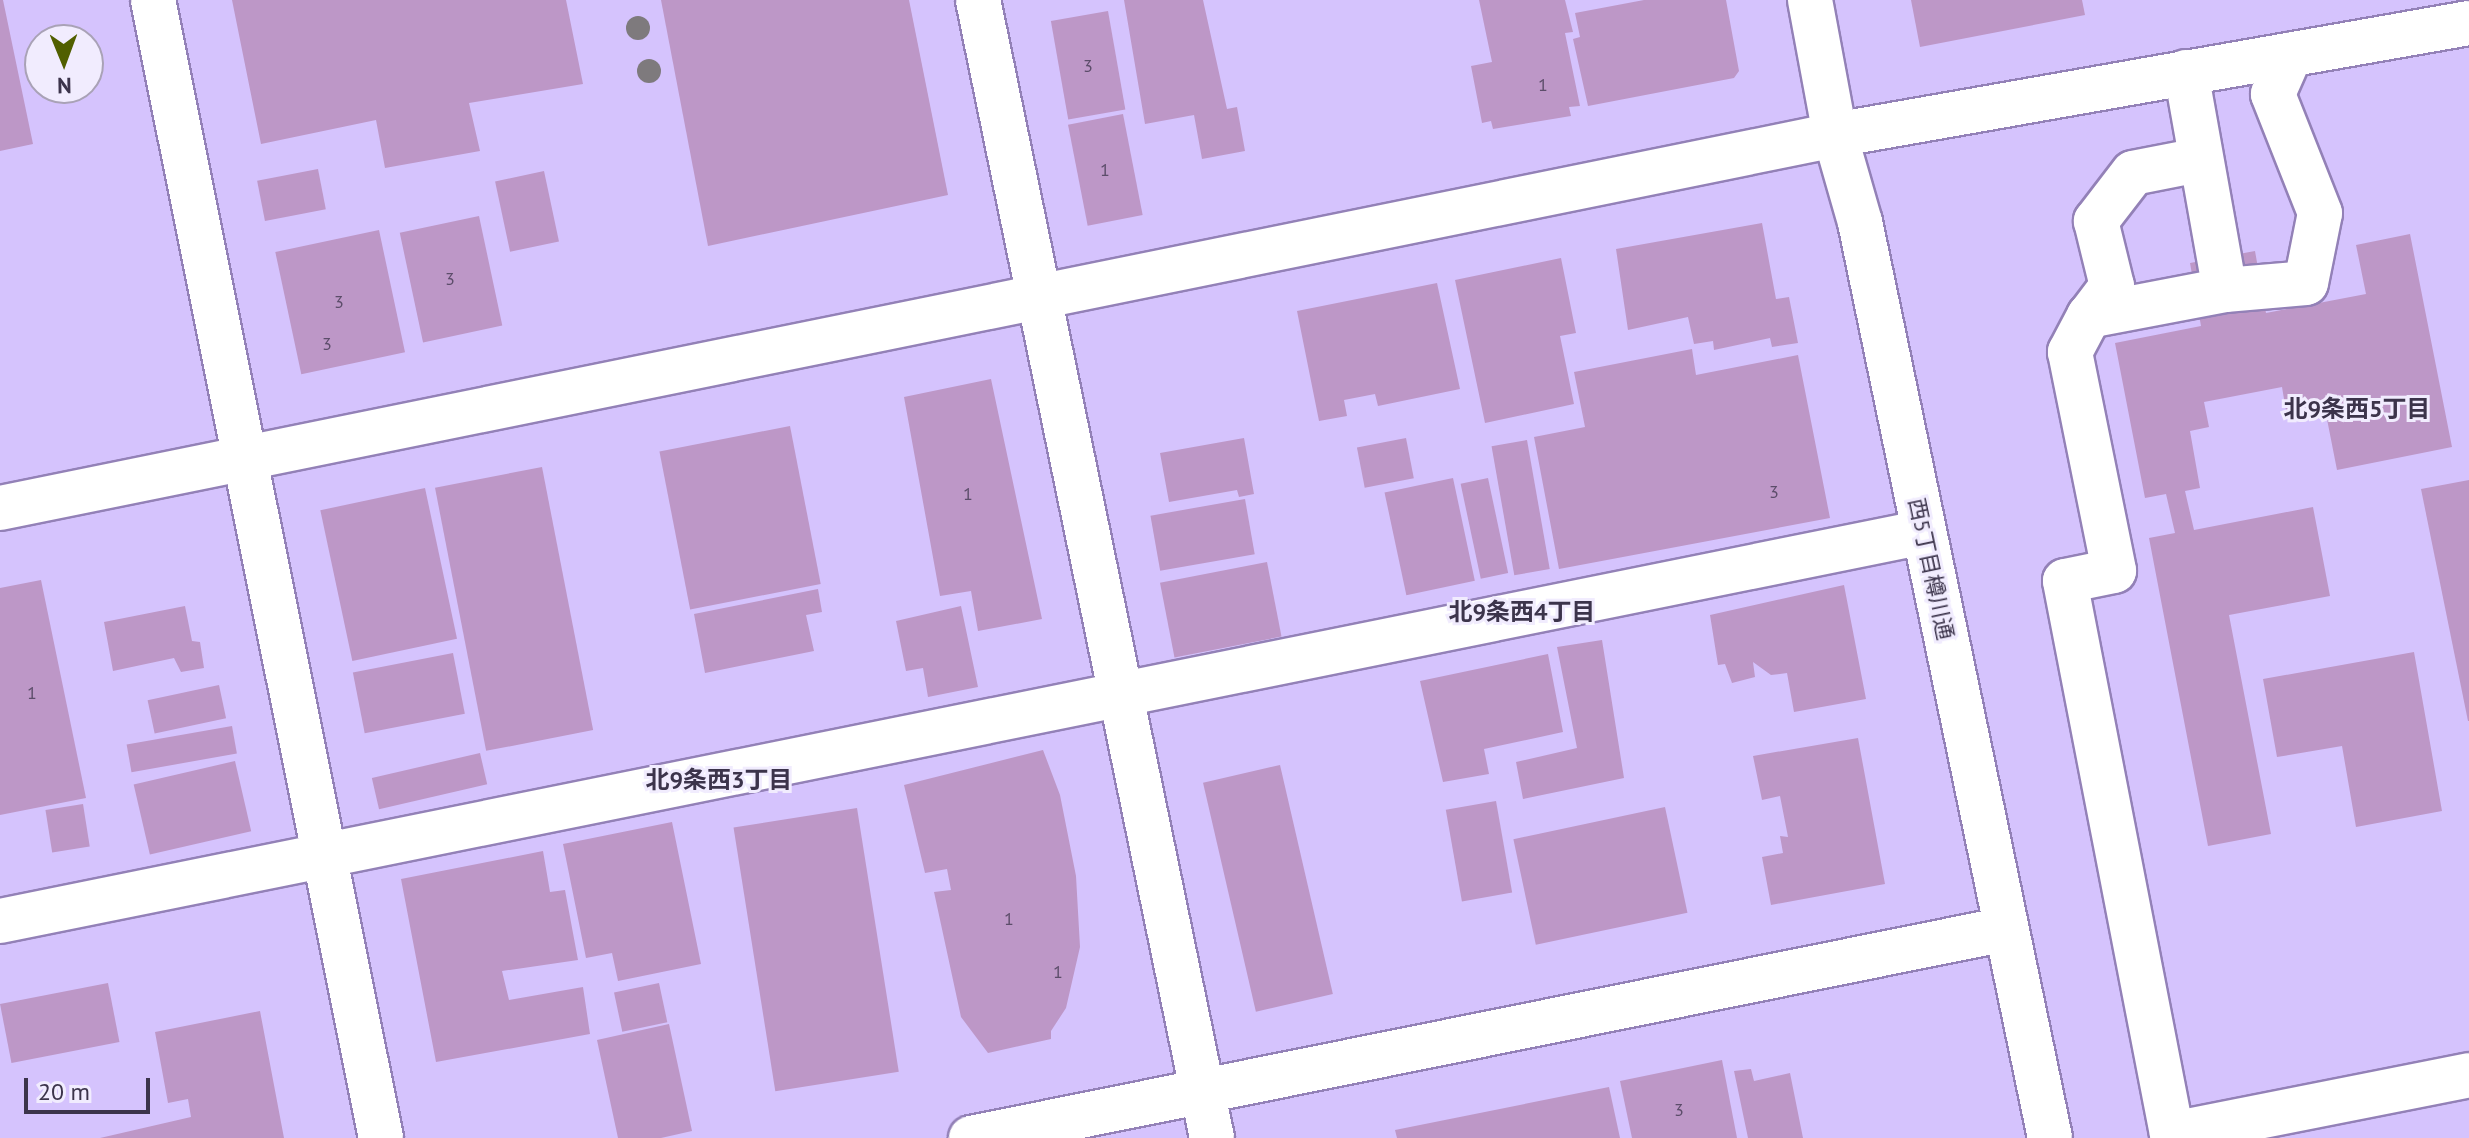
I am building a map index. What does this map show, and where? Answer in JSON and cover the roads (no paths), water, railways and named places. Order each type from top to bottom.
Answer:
[{"type":"street","points":[[153,0],[381,1138]]},
{"type":"street","points":[[978,0],[1212,1138]]},
{"type":"street","name":"西5丁目樽川通","points":[[1810,0],[1835,135],[1860,222],[2050,1138]]},
{"type":"street","points":[[0,508],[1835,135],[2469,23]]},
{"type":"street","points":[[2089,316],[2225,290],[2306,283],[2320,213],[2273,94],[2290,55]]},
{"type":"street","points":[[2186,72],[2199,160],[2225,290]]},
{"type":"street","points":[[2199,160],[2133,173],[2096,221],[2112,286],[2089,316],[2070,352],[2114,571],[2065,581],[2172,1134],[2303,1124],[2469,1075]]},
{"type":"street","points":[[0,921],[1924,532]]},
{"type":"street","points":[[971,1138],[2006,929]]},
{"type":"district","name":"北9条西5丁目","points":[[2357,409]]},
{"type":"district","name":"北9条西4丁目","points":[[1522,612]]},
{"type":"district","name":"北9条西3丁目","points":[[719,780]]}]
